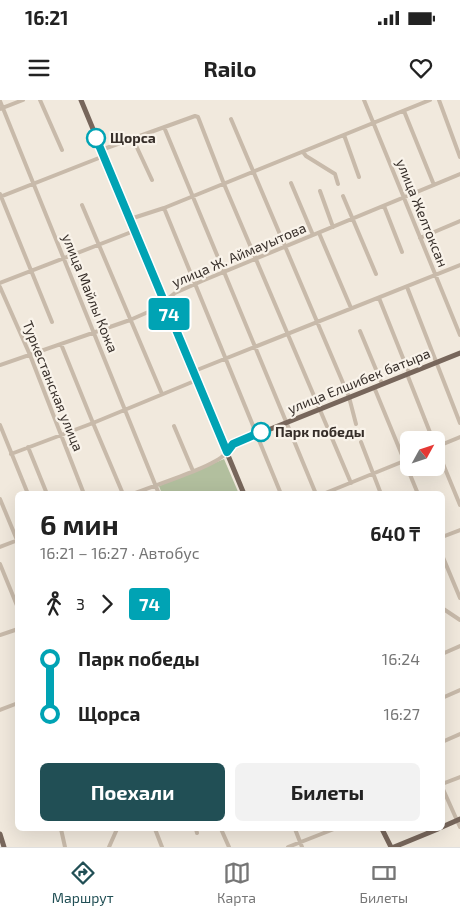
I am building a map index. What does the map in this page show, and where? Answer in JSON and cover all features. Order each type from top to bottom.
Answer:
[{"type":"main road","points":[[80,100],[103,157]]},
{"type":"main road","points":[[80,100],[132,231],[242,491]]},
{"type":"main road","name":"улица Елшибек батыра","points":[[226,453],[233,444],[256,434],[460,353]]},
{"type":"main road","points":[[445,826],[459,820]]},
{"type":"main road","points":[[382,831],[389,847]]},
{"type":"main road","points":[[394,847],[433,831]]},
{"type":"main road","points":[[0,834],[4,847]]},
{"type":"street","points":[[1,109],[23,100]]},
{"type":"street","points":[[40,100],[62,150]]},
{"type":"street","name":"улица Желтоксан","points":[[364,100],[460,335]]},
{"type":"street","points":[[128,220],[164,208],[430,100]]},
{"type":"street","points":[[439,100],[460,156]]},
{"type":"street","name":"улица Майлы Кожа","points":[[0,101],[1,109],[95,332],[158,491]]},
{"type":"street","points":[[404,111],[434,185]]},
{"type":"street","points":[[101,150],[195,116],[200,120],[224,184],[351,482]]},
{"type":"street","points":[[231,119],[349,397],[356,424]]},
{"type":"street","points":[[164,127],[315,491]]},
{"type":"street","points":[[344,135],[359,177]]},
{"type":"street","points":[[134,138],[152,180]]},
{"type":"street","points":[[303,152],[306,156],[334,174],[338,184]]},
{"type":"street","points":[[52,322],[0,196],[103,157]]},
{"type":"street","name":"улица Ж. Аймауытова","points":[[0,366],[130,320],[155,309],[175,293],[194,284],[460,174]]},
{"type":"street","points":[[291,183],[313,236]]},
{"type":"street","points":[[320,191],[332,228]]},
{"type":"street","points":[[343,196],[376,274]]},
{"type":"street","points":[[82,205],[162,394]]},
{"type":"street","points":[[384,206],[402,252]]},
{"type":"street","points":[[164,208],[280,491]]},
{"type":"street","points":[[420,238],[460,221]]},
{"type":"street","points":[[0,285],[132,231]]},
{"type":"street","points":[[318,233],[351,308]]},
{"type":"street","points":[[192,372],[460,265]]},
{"type":"street","name":"Туркестанская улица","points":[[0,285],[30,355],[83,491]]},
{"type":"street","points":[[408,287],[460,423]]},
{"type":"street","points":[[379,298],[430,431]]},
{"type":"street","points":[[360,332],[382,384]]},
{"type":"street","points":[[61,344],[92,424],[122,491]]},
{"type":"street","points":[[10,454],[92,424],[196,380]]},
{"type":"street","points":[[374,387],[400,446]]},
{"type":"street","points":[[0,425],[10,454],[27,491]]},
{"type":"street","points":[[174,426],[193,471]]},
{"type":"street","points":[[445,443],[460,437]]},
{"type":"street","points":[[361,442],[380,491]]},
{"type":"street","points":[[28,448],[46,491]]},
{"type":"street","name":"улица Елшибек батыра","points":[[141,491],[220,459],[226,453]]},
{"type":"street","points":[[330,491],[400,462]]},
{"type":"street","points":[[445,469],[460,506]]},
{"type":"street","points":[[412,476],[417,491]]},
{"type":"street","points":[[0,499],[15,535]]},
{"type":"street","points":[[445,535],[460,530]]},
{"type":"street","points":[[0,547],[15,541]]},
{"type":"street","points":[[445,562],[460,598]]},
{"type":"street","points":[[0,564],[15,601]]},
{"type":"street","points":[[445,610],[460,620]]},
{"type":"street","points":[[0,635],[15,629]]},
{"type":"street","points":[[445,653],[460,646]]},
{"type":"street","points":[[445,697],[460,690]]},
{"type":"street","points":[[0,710],[15,704]]},
{"type":"street","points":[[445,741],[460,734]]},
{"type":"street","points":[[445,784],[460,777]]},
{"type":"street","points":[[445,792],[459,820],[460,827]]},
{"type":"street","points":[[61,831],[65,847]]},
{"type":"street","points":[[109,847],[117,831]]},
{"type":"street","points":[[156,831],[162,847]]},
{"type":"street","points":[[224,831],[229,847]]},
{"type":"street","points":[[296,831],[301,845]]},
{"type":"street","points":[[288,847],[301,845],[330,831]]},
{"type":"green space","points":[[224,459],[238,491],[161,491],[159,486]]},
{"type":"bus line","name":"74","points":[[96,138],[227,452],[228,448],[233,444],[261,432]]},
{"type":"place","name":"Щорса","points":[[96,138]]},
{"type":"place","name":"Парк победы","points":[[261,432]]}]
